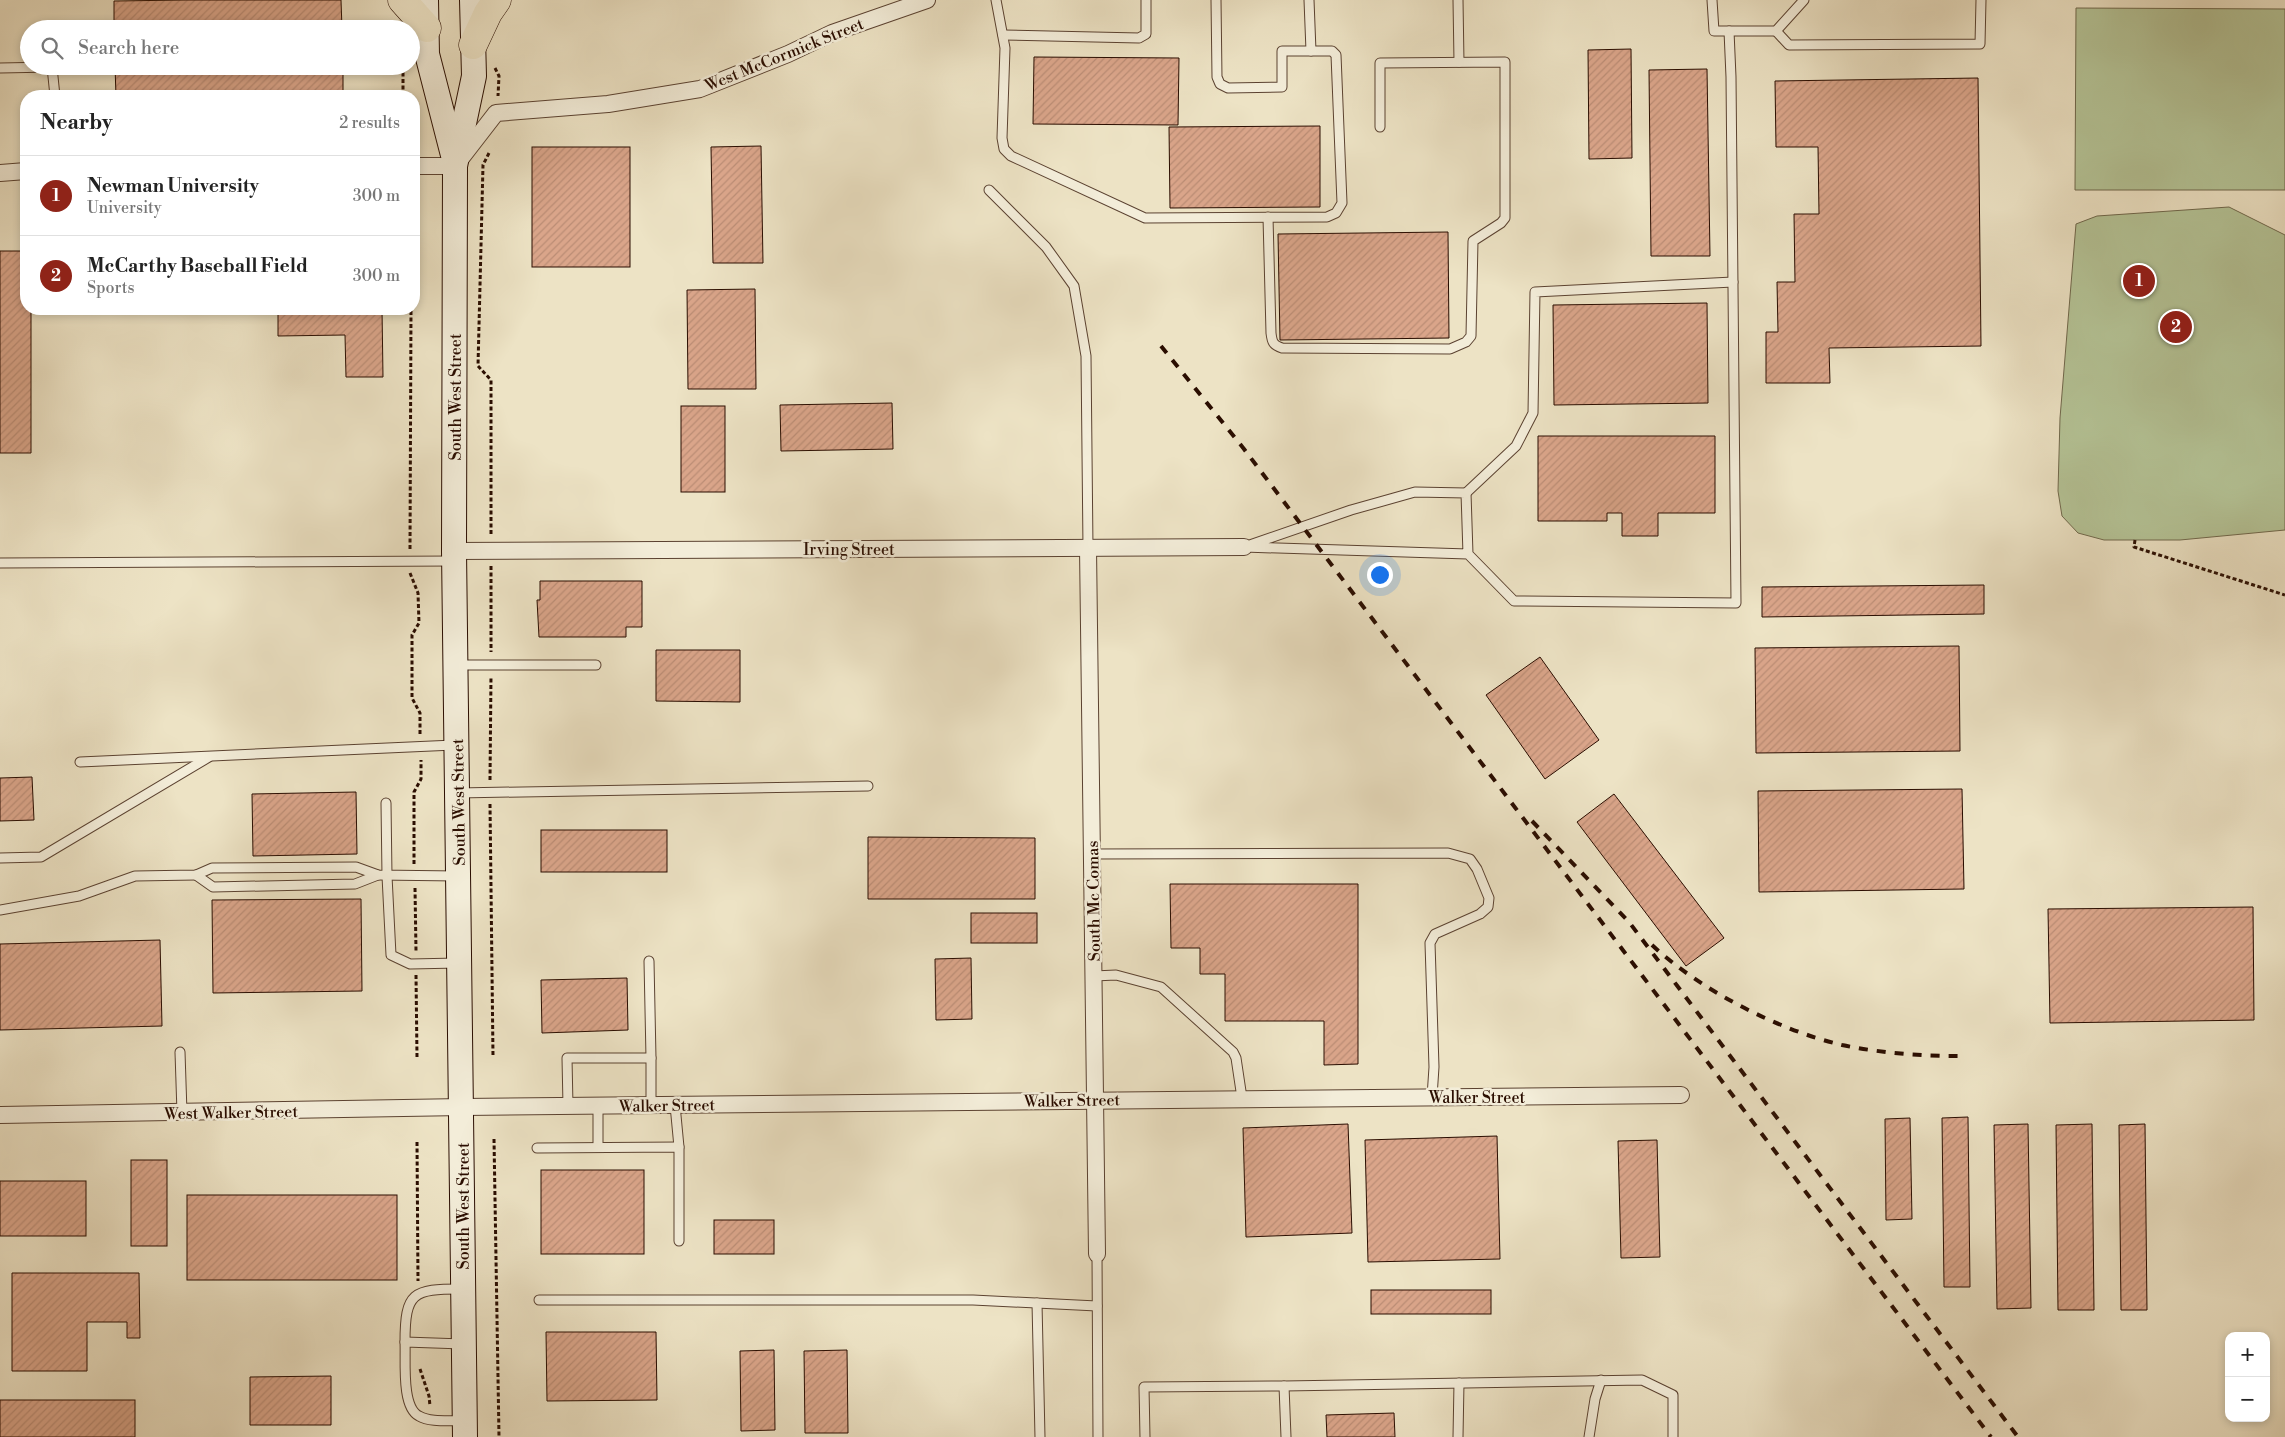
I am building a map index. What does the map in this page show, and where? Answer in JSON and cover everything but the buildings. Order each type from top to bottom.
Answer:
[{"type":"highway","points":[[402,0],[420,20]]},
{"type":"highway","points":[[482,53],[488,13],[497,0]]},
{"type":"highway","points":[[420,20],[427,28]]},
{"type":"main road","name":"South West Street","points":[[426,0],[427,54],[455,166]]},
{"type":"main road","name":"South West Street","points":[[465,1429],[463,1107],[454,556],[455,166],[474,76],[482,53],[472,0]]},
{"type":"street","name":"West McCormick Street","points":[[496,113],[608,104],[700,89],[788,54],[832,33],[927,0]]},
{"type":"street","points":[[420,166],[455,166],[496,113]]},
{"type":"street","points":[[0,174],[20,172]]},
{"type":"street","name":"Irving Street","points":[[454,556],[491,550],[1244,547]]},
{"type":"street","name":"South Mc Comas","points":[[1088,548],[1097,1254]]},
{"type":"street","name":"Walker Street","points":[[463,1107],[1681,1095]]},
{"type":"street","name":"West Walker Street","points":[[0,1115],[463,1107]]},
{"type":"lane","points":[[996,0],[1005,48],[1002,138],[1004,149],[1011,156],[1145,218],[1327,217],[1336,213],[1342,203],[1336,55],[1332,51],[1282,51],[1282,87],[1228,88],[1220,84],[1217,77],[1216,0]]},
{"type":"lane","points":[[1003,35],[1139,38],[1146,34],[1146,0]]},
{"type":"lane","points":[[1309,0],[1311,51]]},
{"type":"lane","points":[[1458,0],[1459,62]]},
{"type":"lane","points":[[1712,0],[1714,31],[1776,32],[1788,45],[1980,44],[1981,0]]},
{"type":"lane","points":[[1776,32],[1804,0]]},
{"type":"lane","points":[[1466,493],[1468,554],[1514,601],[1736,603],[1729,31]]},
{"type":"lane","points":[[1268,218],[1271,333],[1275,346],[1282,348],[1450,349],[1466,342],[1471,336],[1473,241],[1501,223],[1504,218],[1505,62],[1380,63],[1380,127]]},
{"type":"lane","points":[[0,68],[20,67]]},
{"type":"lane","points":[[53,75],[54,90]]},
{"type":"lane","points":[[989,190],[1046,247],[1074,286],[1086,356],[1088,548]]},
{"type":"lane","points":[[1244,547],[1351,510],[1415,492],[1466,493],[1516,446],[1533,413],[1535,292],[1733,282]]},
{"type":"lane","points":[[1244,547],[1468,554]]},
{"type":"lane","points":[[0,563],[410,562],[454,556]]},
{"type":"lane","points":[[456,664],[596,664]]},
{"type":"lane","points":[[80,762],[457,744]]},
{"type":"lane","points":[[0,858],[41,857],[211,756]]},
{"type":"lane","points":[[458,793],[868,786]]},
{"type":"lane","points":[[386,803],[382,876],[392,955],[410,964],[460,963]]},
{"type":"lane","points":[[1092,854],[1448,853],[1470,859],[1477,869],[1490,898],[1488,907],[1480,914],[1435,934],[1430,943],[1434,1067],[1432,1097]]},
{"type":"lane","points":[[0,910],[79,896],[135,876],[196,875],[212,868],[356,867],[382,876]]},
{"type":"lane","points":[[196,875],[213,887],[355,884],[382,876],[459,876]]},
{"type":"lane","points":[[649,962],[651,1105]]},
{"type":"lane","points":[[1094,976],[1116,975],[1161,987],[1233,1052],[1239,1073],[1242,1098]]},
{"type":"lane","points":[[180,1052],[182,1113]]},
{"type":"lane","points":[[568,1106],[567,1058],[651,1058]]},
{"type":"lane","points":[[675,1105],[679,1147],[679,1241]]},
{"type":"lane","points":[[598,1106],[598,1146]]},
{"type":"lane","points":[[537,1148],[598,1146],[679,1147]]},
{"type":"lane","points":[[1097,1254],[1098,1437]]},
{"type":"lane","points":[[464,1289],[429,1289],[415,1297],[405,1316],[405,1342],[406,1390],[410,1407],[418,1416],[465,1429]]},
{"type":"lane","points":[[539,1300],[973,1300],[1097,1306]]},
{"type":"lane","points":[[1037,1303],[1040,1437]]},
{"type":"lane","points":[[405,1342],[464,1344]]},
{"type":"lane","points":[[1589,1437],[1595,1399],[1601,1380]]},
{"type":"lane","points":[[1145,1437],[1144,1387],[1642,1380],[1673,1395],[1673,1437]]},
{"type":"lane","points":[[1458,1437],[1459,1383]]},
{"type":"lane","points":[[1284,1386],[1286,1437]]},
{"type":"path","points":[[482,53],[499,76],[496,113]]},
{"type":"path","points":[[403,75],[403,90]]},
{"type":"path","points":[[490,150],[483,165],[478,366],[491,380],[490,791],[492,1056]]},
{"type":"path","points":[[411,315],[410,577],[418,593],[419,623],[412,635],[412,698],[420,713],[421,746],[421,779],[414,792],[417,1057]]},
{"type":"path","points":[[2135,540],[2134,547],[2285,595]]},
{"type":"path","points":[[494,1139],[499,1437]]},
{"type":"green space","points":[[2076,8],[2285,9],[2285,190],[2075,190]]},
{"type":"green space","points":[[2229,207],[2285,235],[2285,530],[2180,540],[2104,540],[2078,533],[2062,516],[2058,491],[2060,418],[2076,224],[2097,216]]},
{"type":"railway","points":[[1161,346],[1244,449],[1991,1437]]},
{"type":"railway","points":[[1532,821],[1629,922],[2018,1437]]},
{"type":"railway","points":[[1652,945],[1671,962],[1716,992],[1766,1019],[1792,1029],[1817,1038],[1856,1048],[1900,1054],[1959,1056]]},
{"type":"place","name":"Newman University","points":[[2139,281]]},
{"type":"place","name":"McCarthy Baseball Field","points":[[2176,327]]}]
